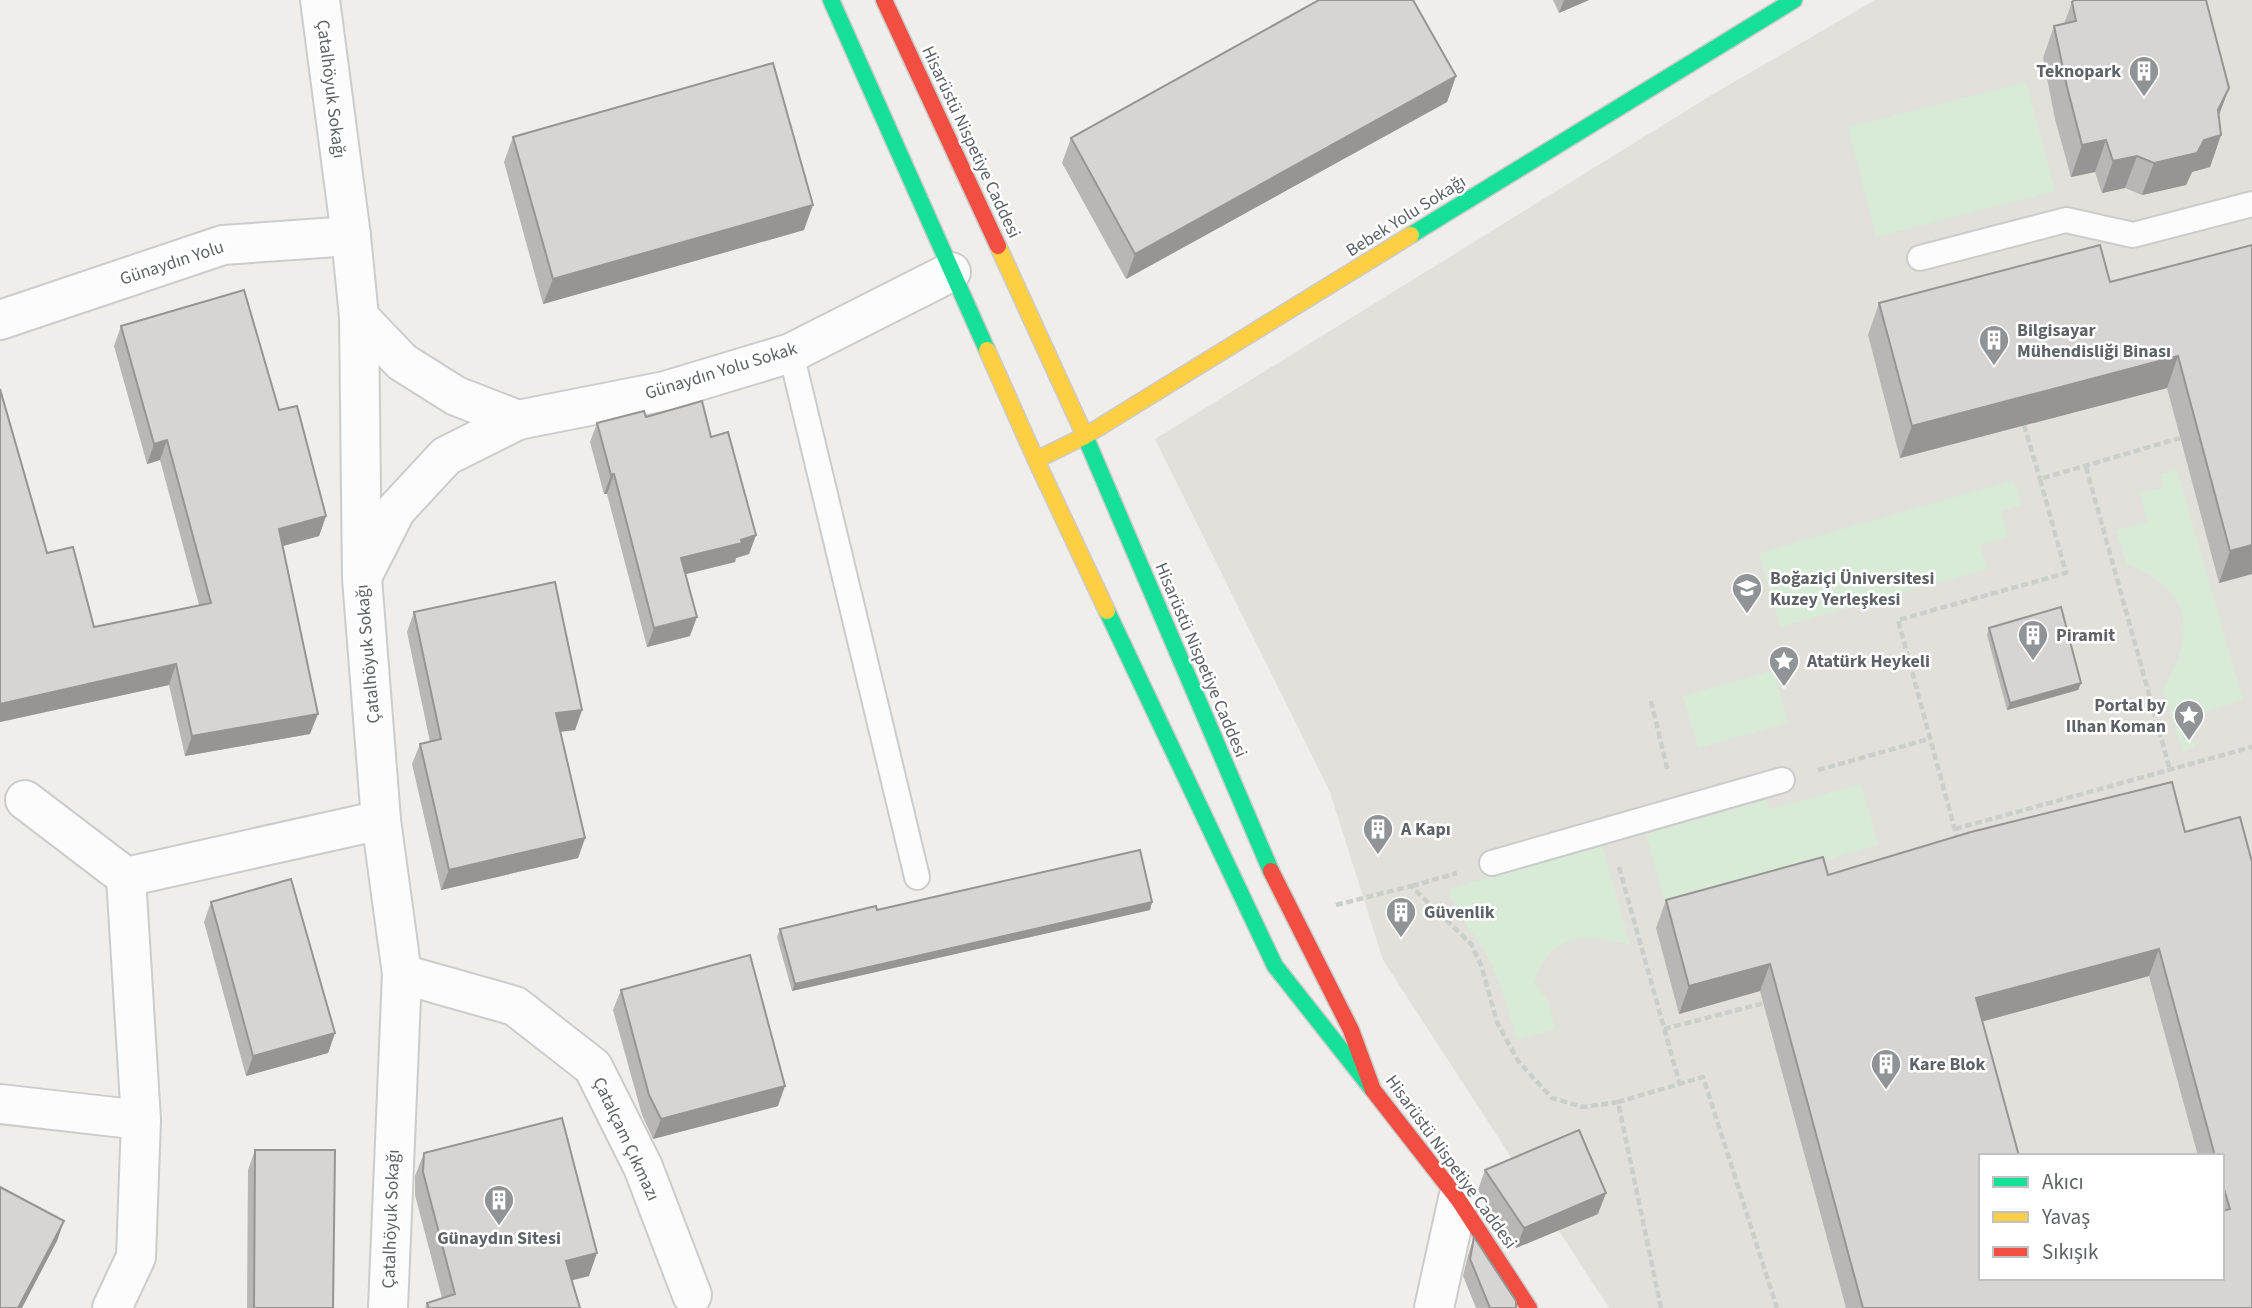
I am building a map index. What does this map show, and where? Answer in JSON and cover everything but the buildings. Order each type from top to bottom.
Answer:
[{"type":"main road","points":[[831,0],[1036,460],[1275,966],[1373,1090]]},
{"type":"main road","name":"Hisarüstü Nispetiye Caddesi","points":[[884,0],[1085,436],[1253,832],[1292,916],[1351,1030],[1373,1090],[1458,1199],[1529,1308]]},
{"type":"main road","name":"Bebek Yolu Sokağı","points":[[1036,460],[1085,436],[1794,0]]},
{"type":"street","name":"Çatalhöyuk Sokağı","points":[[320,0],[359,317],[362,578],[381,820],[402,974],[388,1308]]},
{"type":"street","name":"Günaydın Yolu","points":[[0,320],[223,244],[351,236]]},
{"type":"street","name":"Günaydın Yolu Sokak","points":[[518,419],[665,391],[791,353],[951,272]]},
{"type":"street","points":[[359,317],[402,362],[456,396],[518,419]]},
{"type":"street","points":[[362,578],[396,510],[446,456],[518,419]]},
{"type":"street","points":[[25,800],[126,877],[141,1120],[136,1257],[112,1308]]},
{"type":"street","points":[[126,877],[381,820]]},
{"type":"street","name":"Çatalçam Çıkmazı","points":[[402,974],[515,1006],[593,1068],[643,1167],[692,1294]]},
{"type":"street","points":[[0,1104],[141,1120]]},
{"type":"street","points":[[1434,1308],[1458,1199]]},
{"type":"lane","points":[[1920,258],[2066,220],[2133,235],[2252,204]]},
{"type":"lane","points":[[791,353],[917,877]]},
{"type":"lane","points":[[1492,863],[1782,780]]},
{"type":"path","points":[[1959,849],[1898,620],[2066,573],[2024,425]]},
{"type":"path","points":[[2040,479],[2180,438]]},
{"type":"path","points":[[2086,467],[2170,770]]},
{"type":"path","points":[[1651,701],[1677,810]]},
{"type":"path","points":[[1818,770],[1929,739]]},
{"type":"path","points":[[1955,829],[2252,747]]},
{"type":"path","points":[[1609,830],[1680,1085]]},
{"type":"path","points":[[1292,916],[1411,886],[1471,944],[1481,965],[1497,1023],[1518,1062],[1552,1098],[1583,1107],[1618,1102],[1703,1077],[1777,1308]]},
{"type":"path","points":[[1664,1029],[1763,1003]]},
{"type":"path","points":[[1618,1102],[1661,1308]]},
{"type":"shaded area","name":"Boğaziçi Üniversitesi Kuzey Yerleşkesi","points":[[1875,0],[2252,0],[2252,1308],[1609,1308],[1383,960],[1330,792],[1155,439],[1715,93]]},
{"type":"green space","points":[[2026,82],[2055,191],[1876,237],[1848,127]]},
{"type":"green space","points":[[2177,470],[2243,700],[2186,718],[2195,748],[2183,752],[2163,689],[2181,650],[2184,632],[2182,615],[2176,600],[2165,586],[2149,574],[2127,564],[2116,530],[2147,522],[2140,493],[2164,487],[2161,474]]},
{"type":"green space","points":[[2014,480],[2021,505],[2001,511],[2008,537],[1980,545],[1987,569],[1780,627],[1759,553]]},
{"type":"green space","points":[[1774,670],[1788,723],[1698,748],[1683,696]]},
{"type":"green space","points":[[1861,784],[1878,845],[1809,865],[1671,924],[1646,834],[1767,800],[1770,809]]},
{"type":"green space","points":[[1602,845],[1630,945],[1585,938],[1560,945],[1541,966],[1534,983],[1548,1001],[1555,1029],[1517,1040],[1494,970],[1456,908],[1449,889]]},
{"type":"traffic: fast","points":[[831,0],[987,350]]},
{"type":"traffic: fast","points":[[1411,235],[1794,0]]},
{"type":"traffic: fast","points":[[1085,436],[1271,871]]},
{"type":"traffic: fast","points":[[1107,611],[1275,966],[1373,1090]]},
{"type":"traffic: slow","points":[[1107,611],[1036,460],[1085,436],[1411,235]]},
{"type":"traffic: slow","points":[[998,246],[1085,436]]},
{"type":"traffic: slow","points":[[987,350],[1036,460]]},
{"type":"traffic: jam","points":[[884,0],[998,246]]},
{"type":"traffic: jam","points":[[1271,871],[1351,1030],[1373,1090],[1458,1199],[1529,1308]]},
{"type":"place","name":"Teknopark","points":[[2144,98]]},
{"type":"place","name":"Bilgisayar Mühendisliği Binası","points":[[1994,367]]},
{"type":"place","name":"Boğaziçi Üniversitesi Kuzey Yerleşkesi","points":[[1747,615]]},
{"type":"place","name":"Piramit","points":[[2033,662]]},
{"type":"place","name":"Atatürk Heykeli","points":[[1784,688]]},
{"type":"place","name":"Portal by Ilhan Koman","points":[[2189,742]]},
{"type":"place","name":"A Kapı","points":[[1378,856]]},
{"type":"place","name":"Güvenlik","points":[[1401,939]]},
{"type":"place","name":"Kare Blok","points":[[1886,1091]]},
{"type":"place","name":"Günaydın Sitesi","points":[[499,1227]]}]
